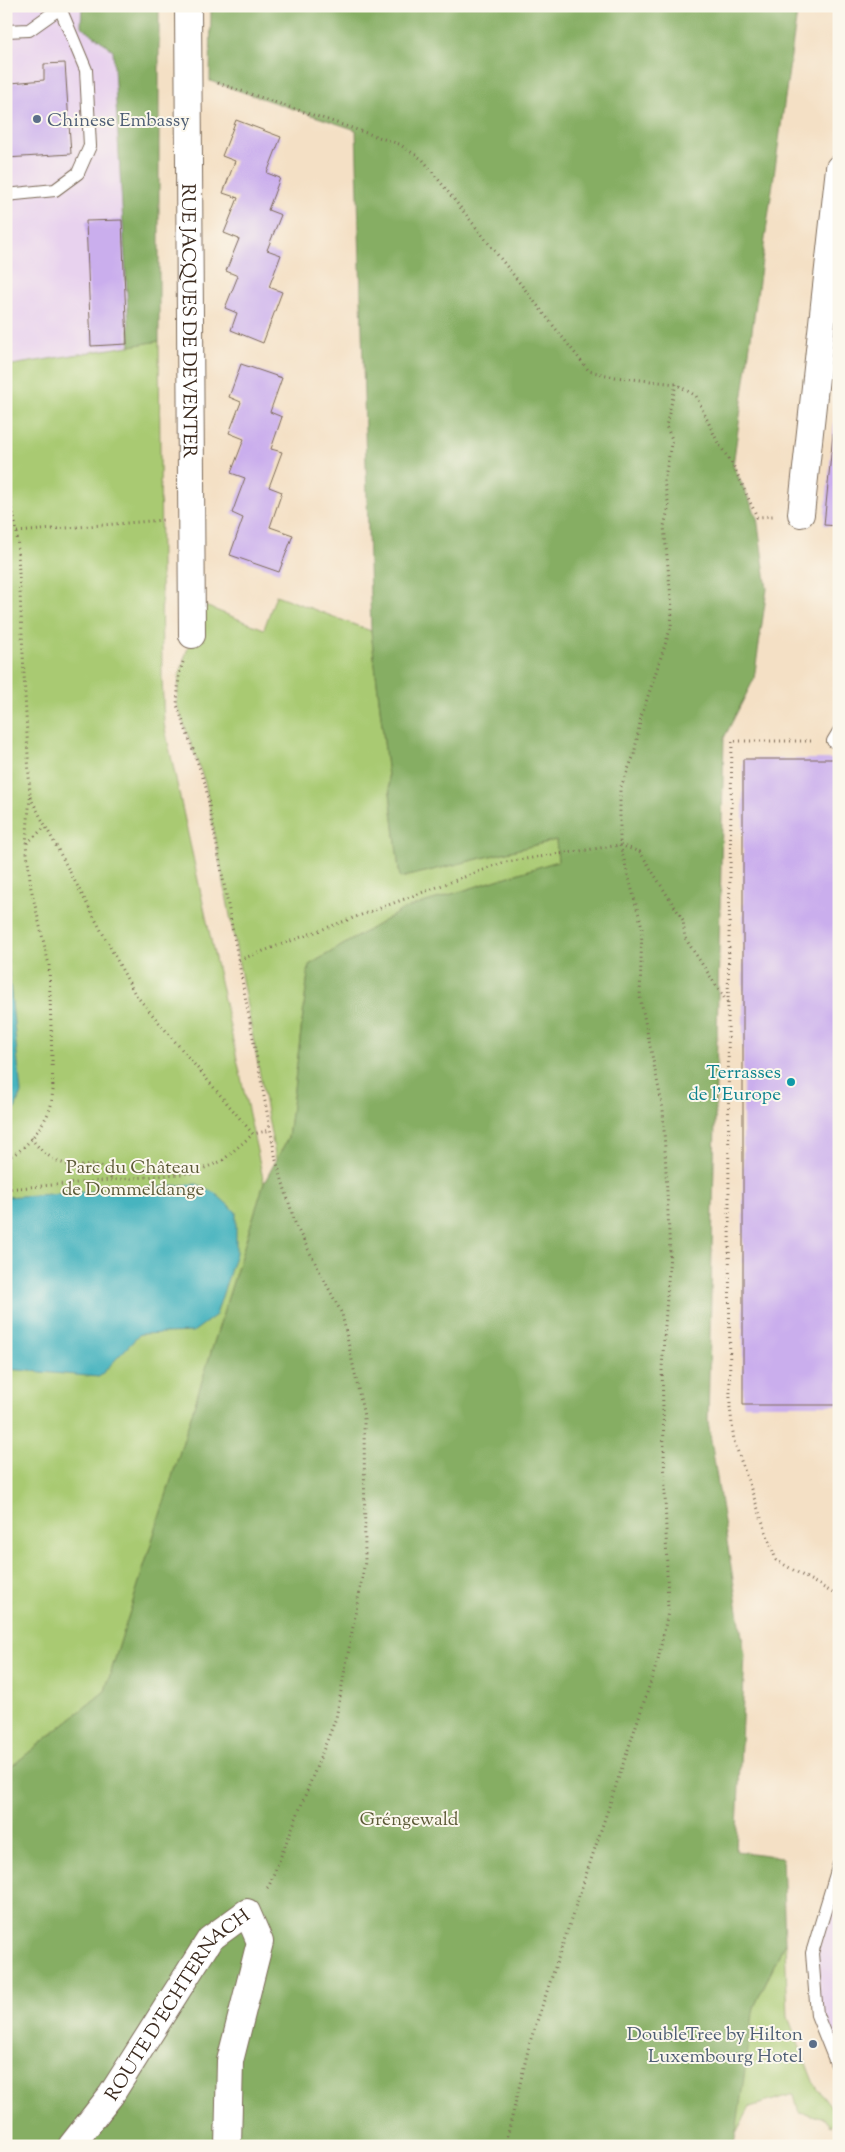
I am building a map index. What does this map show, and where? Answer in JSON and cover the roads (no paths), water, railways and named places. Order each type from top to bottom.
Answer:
[{"type":"street","name":"RUE JACQUES DE DEVENTER","points":[[188,6],[192,635]]},
{"type":"street","points":[[801,514],[839,168]]},
{"type":"street","name":"ROUTE D'ECHTERNACH","points":[[71,2146],[111,2095],[210,1939],[247,1912],[260,1942],[230,2061],[228,2146]]},
{"type":"lane","points":[[6,31],[30,30],[60,7],[86,70],[90,146],[78,173],[55,190],[6,195]]},
{"type":"lane","points":[[839,1864],[812,1953],[817,2015],[839,2070]]},
{"type":"water","points":[[6,943],[21,1093],[14,1112],[6,1117]]},
{"type":"water","points":[[197,1184],[215,1193],[236,1212],[236,1253],[216,1315],[193,1332],[140,1334],[99,1377],[6,1369],[6,1197]]},
{"type":"place","name":"Chinese Embassy","points":[[37,119]]},
{"type":"place","name":"Terrasses de l'Europe","points":[[791,1082]]},
{"type":"place","name":"DoubleTree by Hilton Luxembourg Hotel","points":[[813,2044]]},
{"type":"park label","name":"Parc du Château de Dommeldange","points":[[133,1177]]},
{"type":"park label","name":"Gréngewald","points":[[409,1818]]}]
